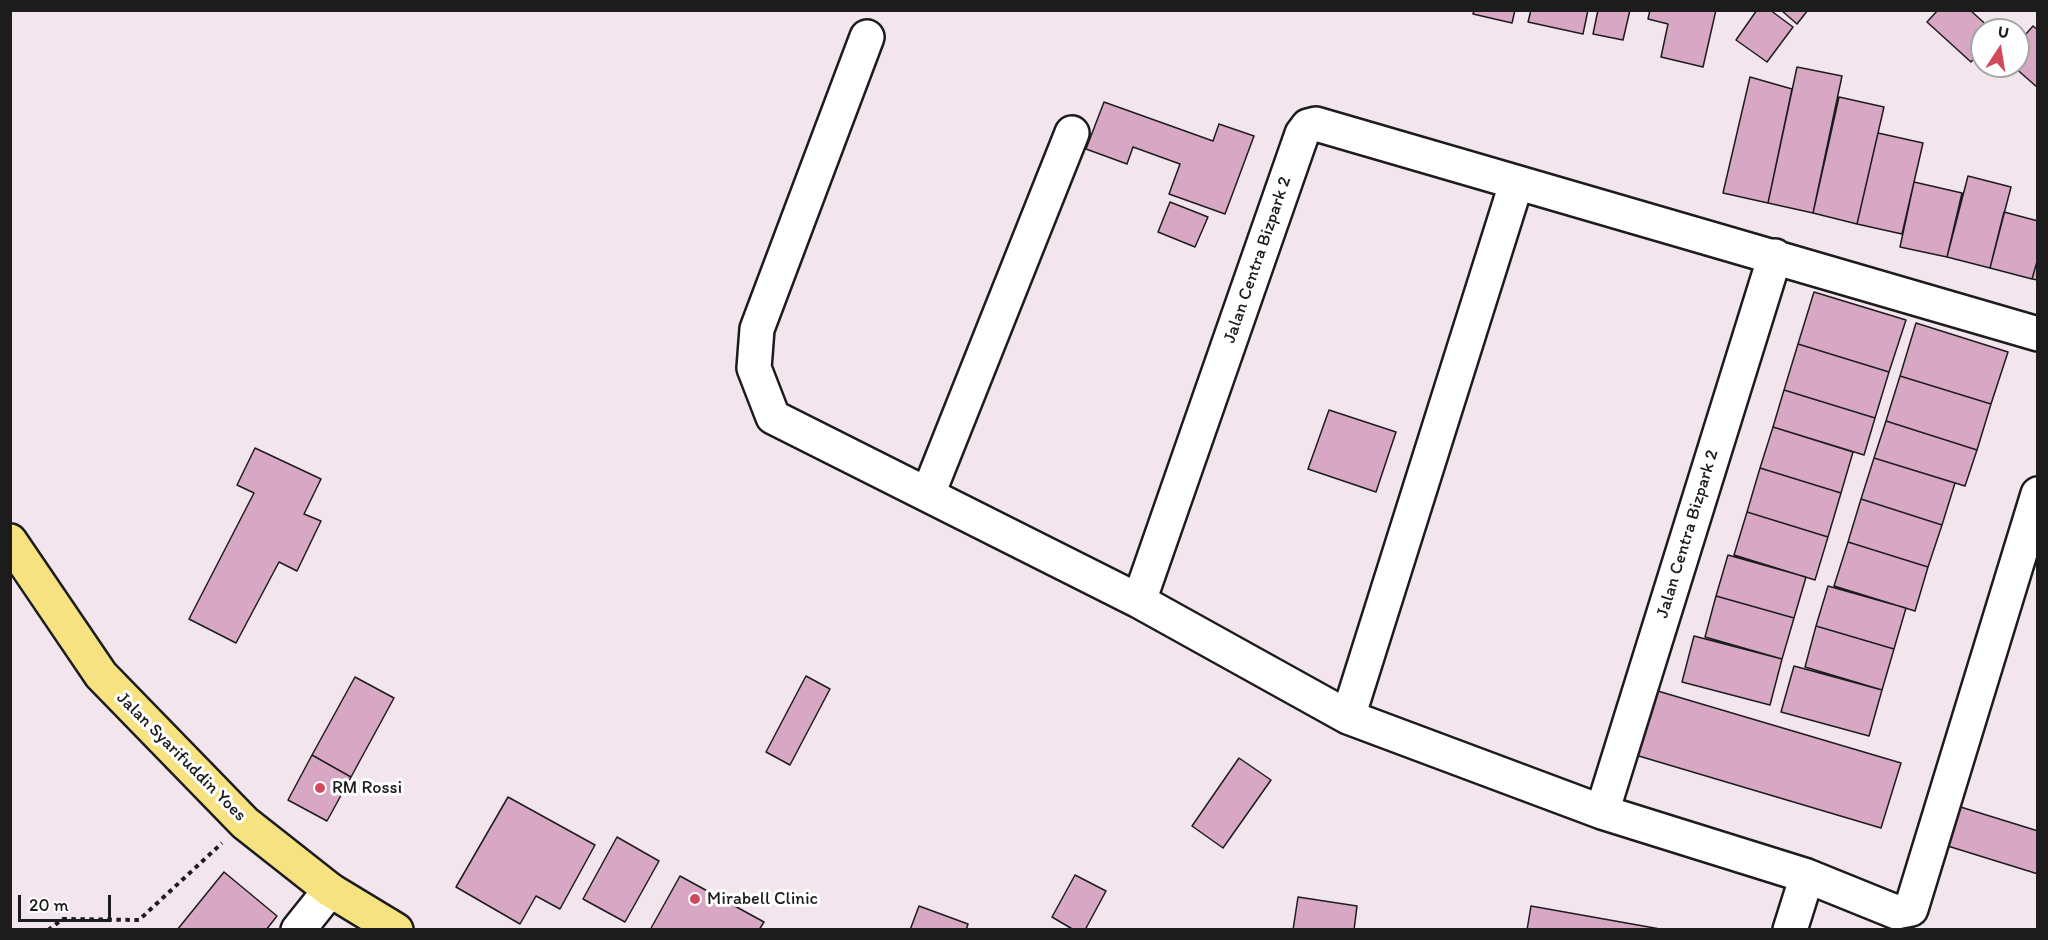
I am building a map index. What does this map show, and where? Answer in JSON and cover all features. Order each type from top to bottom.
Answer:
[{"type":"highway","name":"Jalan Syarifuddin Yoes","points":[[10,541],[101,675],[245,823],[330,890],[396,930]]},
{"type":"street","points":[[867,37],[757,329],[754,368],[773,417],[1138,601],[1348,717],[1602,812],[1807,876],[1896,912],[1911,909],[2037,494]]},
{"type":"street","name":"Jalan Centra Bizpark 2","points":[[1138,601],[1302,134],[1308,126],[1316,124],[2037,334]]},
{"type":"street","points":[[928,494],[1072,133]]},
{"type":"street","points":[[1348,717],[1516,184]]},
{"type":"street","name":"Jalan Centra Bizpark 2","points":[[1602,812],[1775,256]]},
{"type":"street","points":[[1790,930],[1807,876]]},
{"type":"street","points":[[298,930],[330,890]]},
{"type":"path","points":[[48,930],[63,919],[139,920],[245,823]]},
{"type":"building","points":[[1474,10],[1515,10],[1512,23],[1473,14]]},
{"type":"building","points":[[1531,10],[1588,10],[1583,34],[1528,22]]},
{"type":"building","points":[[1598,10],[1630,10],[1623,40],[1593,34]]},
{"type":"building","points":[[1650,10],[1716,10],[1703,67],[1661,57],[1668,24],[1648,19]]},
{"type":"building","points":[[1757,10],[1770,10],[1793,27],[1767,62],[1736,40]]},
{"type":"building","points":[[1781,10],[1808,10],[1797,24]]},
{"type":"building","points":[[1938,10],[1970,10],[1979,18],[1970,18],[1970,61],[1927,22]]},
{"type":"building","points":[[2033,26],[2038,30],[2038,88],[2027,78],[2030,78],[2030,29]]},
{"type":"building","points":[[1797,67],[1842,76],[1813,213],[1768,203]]},
{"type":"building","points":[[1750,77],[1792,89],[1768,203],[1723,193]]},
{"type":"building","points":[[1839,97],[1884,107],[1857,224],[1813,213]]},
{"type":"building","points":[[1104,102],[1213,141],[1219,124],[1254,136],[1225,214],[1169,194],[1180,164],[1133,147],[1127,164],[1086,149]]},
{"type":"building","points":[[1878,133],[1923,143],[1902,234],[1857,224]]},
{"type":"building","points":[[1968,176],[2011,187],[1990,268],[1947,257]]},
{"type":"building","points":[[1914,182],[1962,193],[1947,257],[1900,247]]},
{"type":"building","points":[[1170,202],[1208,217],[1195,247],[1158,232]]},
{"type":"building","points":[[2004,212],[2038,221],[2038,258],[2032,279],[1990,268]]},
{"type":"building","points":[[2038,258],[2038,280],[2032,279]]},
{"type":"building","points":[[1814,292],[1906,320],[1889,372],[1798,344]]},
{"type":"building","points":[[1916,323],[2008,352],[1991,404],[1900,376]]},
{"type":"building","points":[[1798,344],[1889,372],[1875,418],[1784,390]]},
{"type":"building","points":[[1900,376],[1991,404],[1977,450],[1886,421]]},
{"type":"building","points":[[1784,390],[1875,418],[1864,455],[1773,427]]},
{"type":"building","points":[[1329,410],[1396,432],[1376,492],[1308,469]]},
{"type":"building","points":[[1886,421],[1977,450],[1965,486],[1874,458]]},
{"type":"building","points":[[1773,427],[1853,452],[1841,493],[1760,468]]},
{"type":"building","points":[[255,448],[321,479],[304,514],[321,521],[297,571],[279,562],[236,643],[189,619],[254,493],[237,485]]},
{"type":"building","points":[[1874,458],[1955,483],[1942,525],[1861,499]]},
{"type":"building","points":[[1760,468],[1841,493],[1828,537],[1747,512]]},
{"type":"building","points":[[1861,499],[1942,525],[1928,567],[1848,542]]},
{"type":"building","points":[[1747,512],[1828,537],[1815,580],[1734,555]]},
{"type":"building","points":[[1848,542],[1928,567],[1915,611],[1834,586]]},
{"type":"building","points":[[1728,555],[1806,577],[1794,618],[1716,596]]},
{"type":"building","points":[[1828,586],[1906,608],[1894,649],[1816,626]]},
{"type":"building","points":[[1716,596],[1794,618],[1782,659],[1705,637]]},
{"type":"building","points":[[1816,626],[1894,649],[1882,690],[1805,667]]},
{"type":"building","points":[[1694,636],[1782,659],[1770,705],[1682,682]]},
{"type":"building","points":[[1794,666],[1882,690],[1869,736],[1781,712]]},
{"type":"building","points":[[806,676],[830,689],[790,765],[766,752]]},
{"type":"building","points":[[355,677],[394,698],[351,777],[312,755]]},
{"type":"building","points":[[1651,689],[1901,763],[1881,828],[1632,754]]},
{"type":"building","name":"RM Rossi","points":[[312,755],[351,777],[327,821],[288,800]]},
{"type":"building","points":[[1239,758],[1271,780],[1223,848],[1192,826]]},
{"type":"building","points":[[508,797],[595,845],[560,909],[536,896],[520,924],[456,887]]},
{"type":"building","points":[[1951,804],[2038,831],[2038,874],[1938,843]]},
{"type":"building","points":[[617,837],[659,861],[625,922],[583,899]]},
{"type":"building","points":[[224,872],[277,916],[266,930],[177,930]]},
{"type":"building","points":[[1075,875],[1106,891],[1085,930],[1074,930],[1052,917]]},
{"type":"building","name":"Mirabell Clinic","points":[[680,876],[764,922],[759,930],[650,930]]},
{"type":"building","points":[[1298,897],[1357,906],[1354,930],[1293,930]]},
{"type":"building","points":[[919,906],[968,924],[966,930],[910,930]]},
{"type":"building","points":[[1531,906],[1660,929],[1660,930],[1527,930]]},
{"type":"place","name":"RM Rossi","points":[[320,788]]},
{"type":"place","name":"Mirabell Clinic","points":[[695,899]]}]
